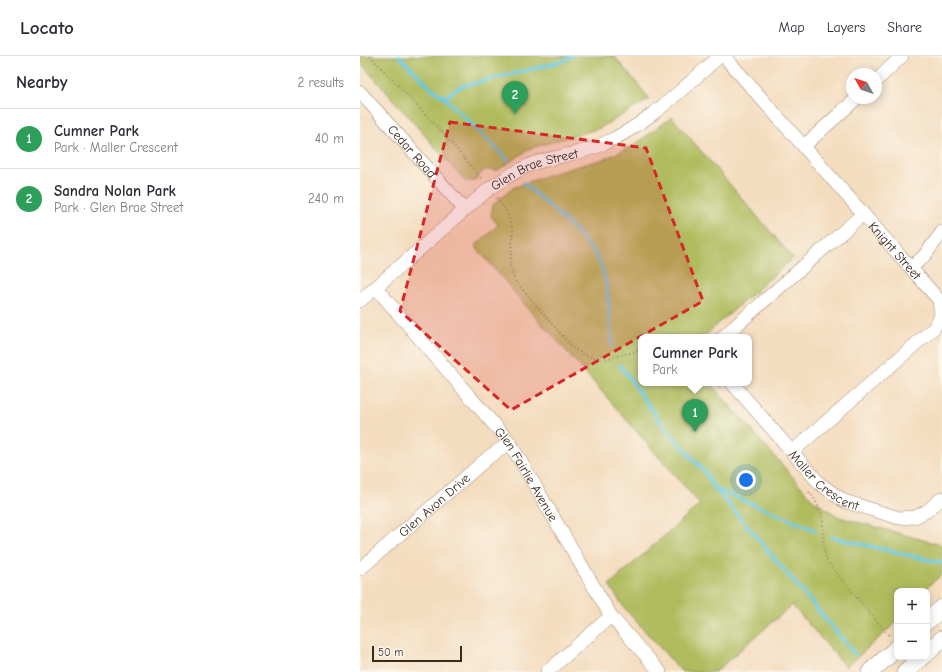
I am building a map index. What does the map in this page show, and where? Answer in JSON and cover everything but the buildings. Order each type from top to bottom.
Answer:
[{"type":"main road","points":[[930,618],[942,608]]},
{"type":"main road","points":[[930,650],[942,639]]},
{"type":"main road","points":[[872,671],[893,642]]},
{"type":"main road","points":[[906,672],[919,660]]},
{"type":"street","name":"Glen Brae Street","points":[[360,301],[490,188],[512,174],[533,164],[602,145],[625,133],[656,113],[720,56]]},
{"type":"street","name":"Knight Street","points":[[724,56],[938,300],[941,316],[934,328],[793,451]]},
{"type":"street","points":[[882,75],[902,56]]},
{"type":"street","name":"Cedar Road","points":[[360,92],[465,210]]},
{"type":"street","points":[[804,146],[850,104]]},
{"type":"street","points":[[726,334],[863,214]]},
{"type":"street","points":[[911,268],[925,255],[942,232]]},
{"type":"street","name":"Glen Fairlie Avenue","points":[[376,288],[510,443],[611,616],[660,672]]},
{"type":"street","name":"Maller Crescent","points":[[729,389],[793,451],[820,484],[844,501],[899,518],[915,517],[927,511],[942,498]]},
{"type":"street","name":"Glen Avon Drive","points":[[360,569],[490,456],[510,443]]},
{"type":"street","points":[[547,672],[611,616]]},
{"type":"path","points":[[370,56],[443,133],[490,188],[506,211],[512,230],[510,265],[515,281],[573,348],[586,356],[605,359],[638,351]]},
{"type":"path","points":[[805,487],[815,499],[823,516],[824,553],[828,563],[893,642]]},
{"type":"highlighted area","points":[[450,122],[646,148],[703,301],[511,410],[400,311]]},
{"type":"green space","points":[[360,56],[614,56],[650,99],[600,128],[531,148],[498,170],[484,170],[474,181],[465,181],[360,62]]},
{"type":"green space","points":[[672,117],[793,258],[706,334],[638,334],[638,386],[713,386],[813,500],[839,517],[942,545],[942,574],[926,588],[894,588],[894,625],[846,667],[792,605],[715,672],[682,672],[626,610],[609,585],[700,504],[542,325],[475,246],[498,225],[491,216],[493,205],[513,188],[547,175],[604,159],[633,146]]},
{"type":"waterway","points":[[399,56],[431,88],[445,98],[508,160]]},
{"type":"waterway","points":[[445,98],[459,87],[560,62],[573,56]]},
{"type":"waterway","points":[[524,183],[585,241],[599,261],[603,270],[607,291],[612,346]]},
{"type":"waterway","points":[[620,365],[659,420],[707,475],[714,488],[815,530]]},
{"type":"waterway","points":[[715,488],[855,654]]},
{"type":"waterway","points":[[831,537],[942,563]]},
{"type":"place","name":"Sandra Nolan Park","points":[[515,114]]},
{"type":"place","name":"Cumner Park","points":[[695,432]]}]
